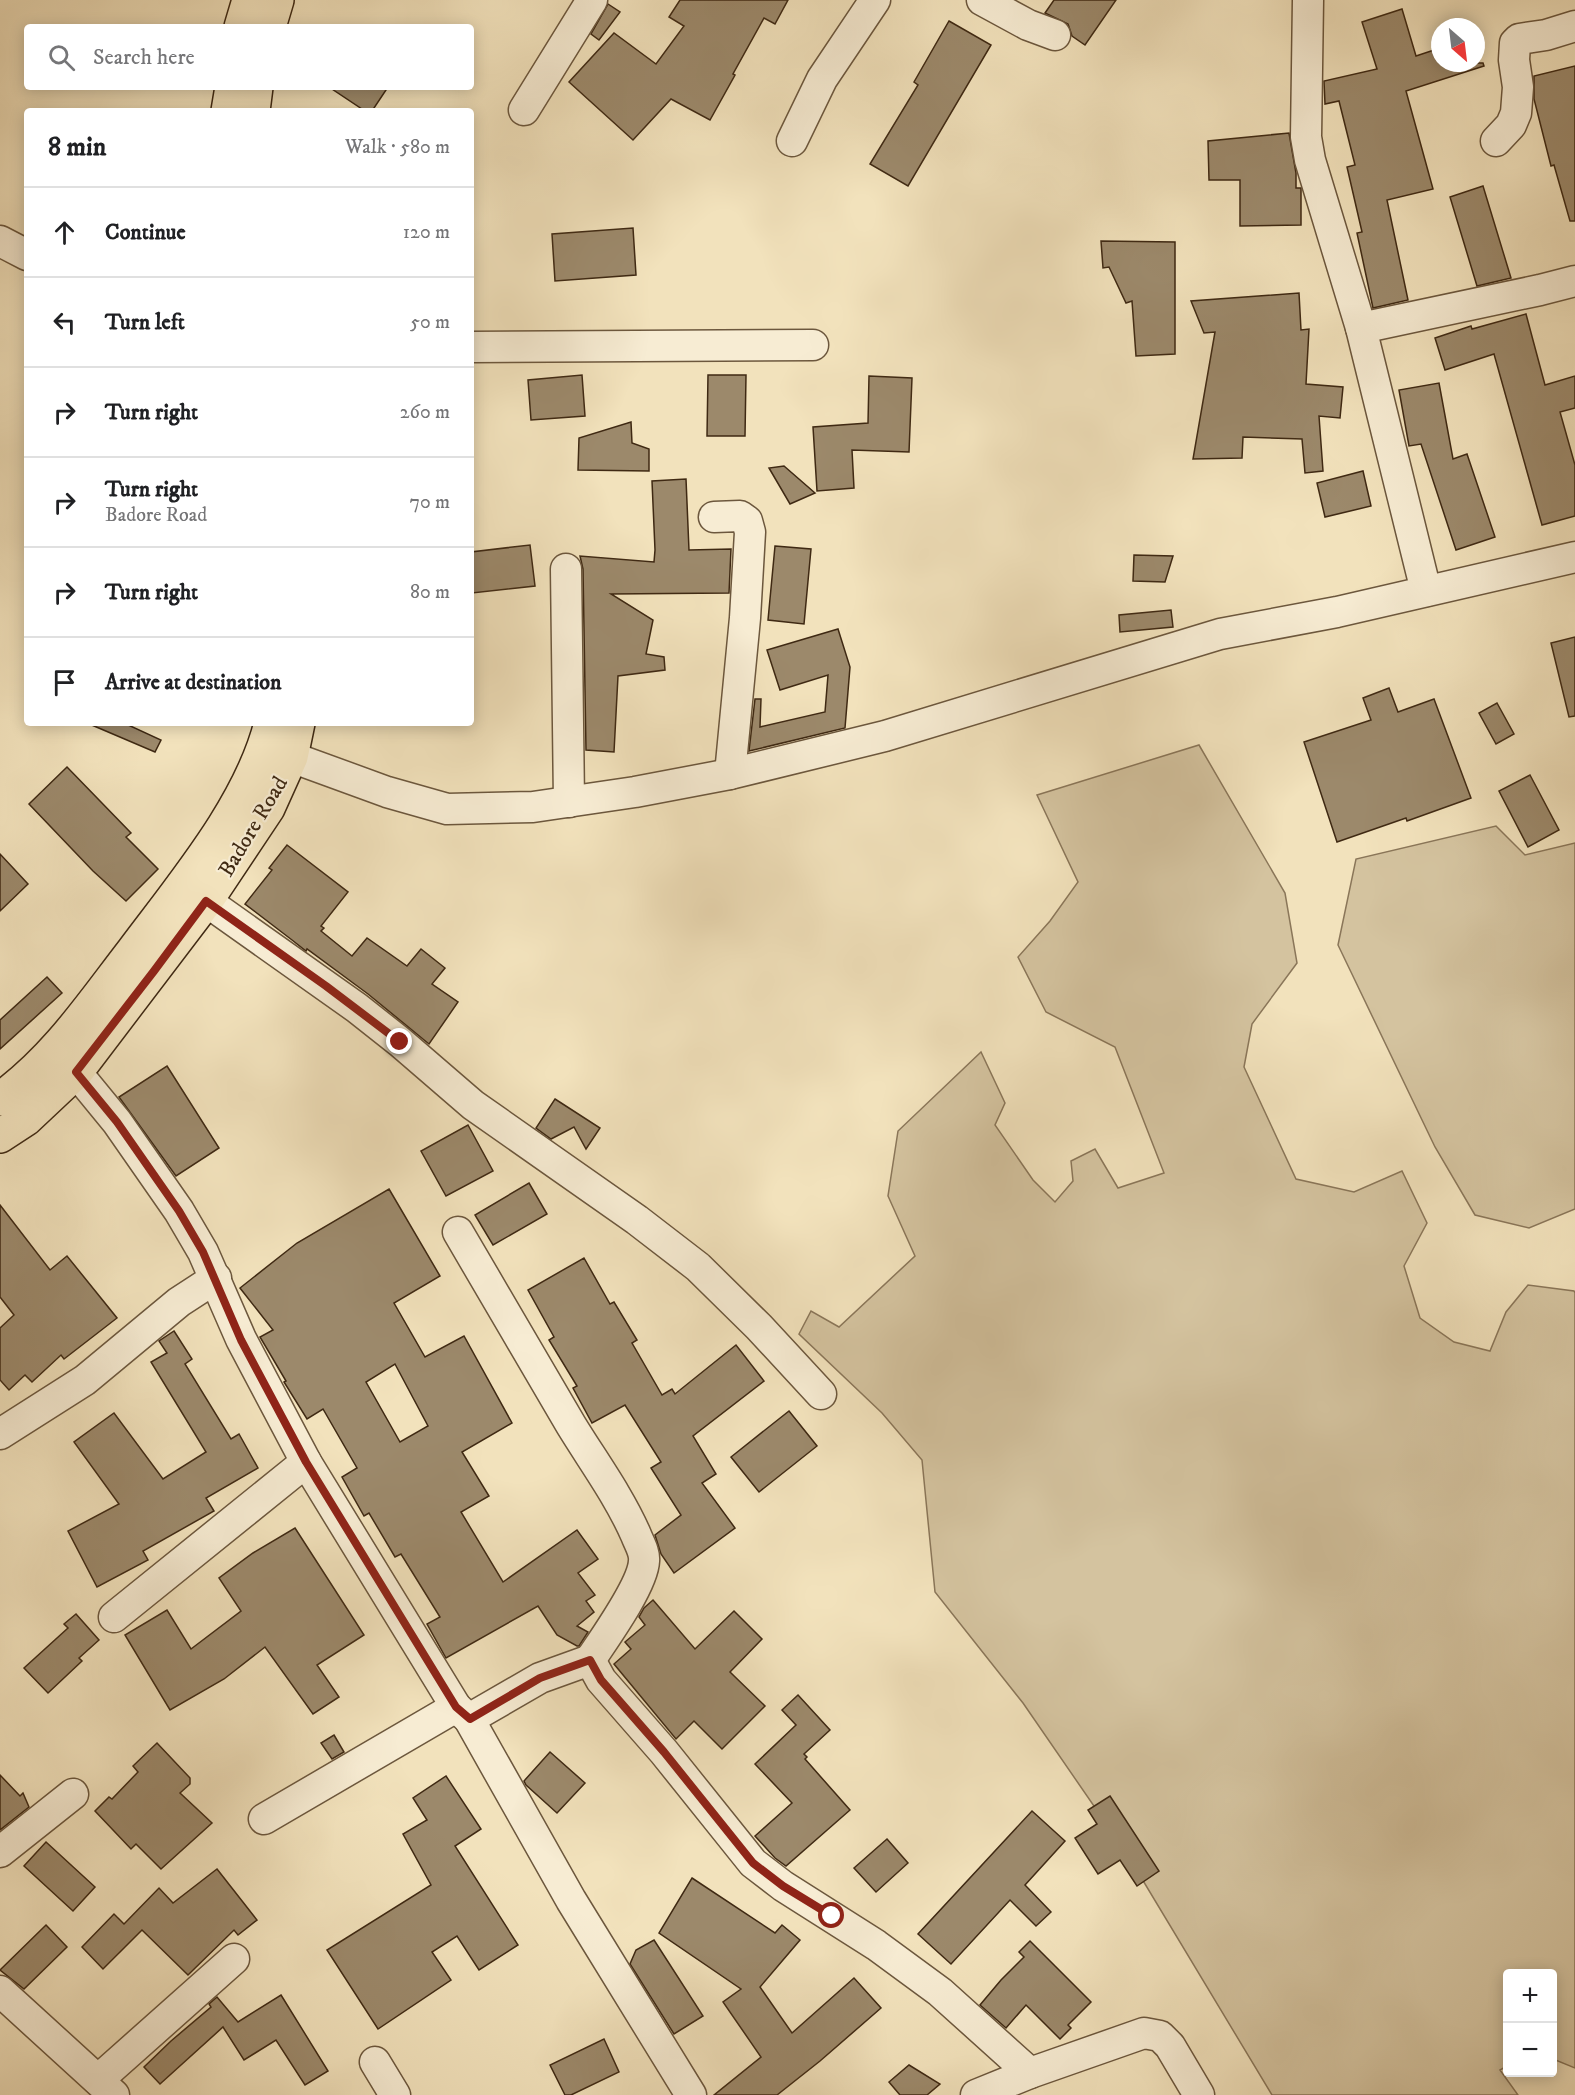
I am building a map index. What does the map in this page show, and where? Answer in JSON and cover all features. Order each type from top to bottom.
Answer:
[{"type":"main road","points":[[242,24],[249,0]]},
{"type":"main road","points":[[270,24],[277,0]]},
{"type":"main road","points":[[228,108],[232,90]]},
{"type":"main road","points":[[253,108],[256,90]]},
{"type":"main road","name":"Badore Road","points":[[0,1099],[31,1076],[81,1020],[190,873],[240,800],[263,752],[270,726]]},
{"type":"main road","name":"Badore Road","points":[[0,1136],[26,1119],[76,1072],[206,901],[268,808],[291,757],[297,726]]},
{"type":"street","points":[[524,110],[592,0]]},
{"type":"street","points":[[792,141],[822,79],[875,0]]},
{"type":"street","points":[[982,0],[1028,25],[1055,35]]},
{"type":"street","points":[[1308,0],[1306,137],[1310,160],[1362,328],[1426,591]]},
{"type":"street","points":[[1496,141],[1511,125],[1516,113],[1518,87],[1514,60],[1515,43],[1519,39],[1575,26]]},
{"type":"street","points":[[0,241],[24,253]]},
{"type":"street","points":[[1362,328],[1575,281]]},
{"type":"street","points":[[474,347],[813,345]]},
{"type":"street","points":[[714,517],[741,516],[747,521],[750,532],[745,618],[730,774]]},
{"type":"street","points":[[291,757],[387,792],[447,809],[533,807],[569,802],[730,774],[885,736],[1220,634],[1337,612],[1575,557]]},
{"type":"street","points":[[566,569],[569,802]]},
{"type":"street","points":[[206,901],[357,1008],[473,1105],[636,1220],[698,1267],[821,1394]]},
{"type":"street","points":[[76,1072],[117,1122],[179,1211],[216,1278],[241,1340],[306,1462],[463,1713],[572,1900],[691,2095]]},
{"type":"street","points":[[264,1819],[463,1713],[540,1678],[590,1660],[620,1615],[640,1578],[644,1560],[630,1521],[458,1232]]},
{"type":"street","points":[[0,1434],[85,1380],[179,1302],[216,1278]]},
{"type":"street","points":[[114,1617],[306,1462]]},
{"type":"street","points":[[590,1660],[601,1680],[664,1752],[753,1863],[783,1886],[876,1944],[940,1992],[1030,2073]]},
{"type":"street","points":[[0,1852],[73,1794]]},
{"type":"street","points":[[0,1991],[106,2087],[234,1959]]},
{"type":"street","points":[[976,2095],[1030,2073],[1144,2033],[1160,2036],[1170,2046],[1199,2095]]},
{"type":"street","points":[[375,2062],[396,2095]]},
{"type":"shaded area","points":[[1199,745],[1285,893],[1297,963],[1252,1024],[1244,1067],[1296,1179],[1354,1192],[1402,1171],[1427,1223],[1404,1266],[1420,1318],[1454,1342],[1490,1351],[1506,1312],[1528,1285],[1574,1291],[1575,1293],[1575,2068],[1557,2061],[1557,1969],[1503,1969],[1503,2068],[1500,2070],[1518,2095],[1272,2095],[1127,1854],[1023,1703],[935,1592],[922,1460],[882,1413],[799,1334],[811,1311],[839,1327],[915,1256],[888,1196],[898,1131],[981,1052],[1005,1103],[995,1125],[1033,1180],[1055,1202],[1073,1181],[1071,1161],[1095,1149],[1118,1188],[1164,1173],[1115,1047],[1046,1012],[1018,957],[1050,921],[1078,882],[1037,795]]},
{"type":"shaded area","points":[[1496,826],[1525,855],[1575,843],[1575,1209],[1529,1228],[1475,1215],[1435,1147],[1338,945],[1356,859]]},
{"type":"building","points":[[680,0],[788,0],[775,24],[764,18],[710,120],[671,99],[633,140],[569,82],[614,33],[656,64],[684,26],[669,17]]},
{"type":"building","points":[[1054,0],[1116,0],[1085,45],[1072,36],[1068,24],[1045,13]]},
{"type":"building","points":[[608,4],[620,12],[599,40],[591,34]]},
{"type":"building","points":[[1402,9],[1416,56],[1431,51],[1431,72],[1465,72],[1406,91],[1433,189],[1387,200],[1408,300],[1373,308],[1357,233],[1362,232],[1347,167],[1355,165],[1339,101],[1325,104],[1324,81],[1377,69],[1362,22]]},
{"type":"building","points":[[949,21],[991,45],[908,186],[870,164],[918,85],[914,82]]},
{"type":"building","points":[[1575,66],[1575,221],[1570,221],[1554,165],[1551,166],[1534,99],[1534,76]]},
{"type":"building","points":[[334,90],[386,90],[374,108],[360,108]]},
{"type":"building","points":[[1289,133],[1296,173],[1296,188],[1301,188],[1301,225],[1240,226],[1240,180],[1209,180],[1208,141]]},
{"type":"building","points":[[1483,186],[1511,278],[1477,286],[1450,197]]},
{"type":"building","points":[[633,228],[636,275],[555,281],[552,234]]},
{"type":"building","points":[[1101,241],[1175,242],[1175,354],[1136,356],[1132,301],[1126,303],[1109,267],[1103,268]]},
{"type":"building","points":[[1299,293],[1301,330],[1309,329],[1306,384],[1343,387],[1340,418],[1319,416],[1323,471],[1305,473],[1302,439],[1243,437],[1242,458],[1193,459],[1215,332],[1204,333],[1191,301]]},
{"type":"building","points":[[1526,314],[1545,385],[1575,376],[1575,408],[1560,412],[1575,465],[1575,516],[1542,525],[1494,354],[1445,370],[1435,338],[1471,326],[1472,329]]},
{"type":"building","points":[[582,375],[585,416],[531,420],[528,380]]},
{"type":"building","points":[[708,375],[746,375],[745,436],[707,436]]},
{"type":"building","points":[[869,376],[912,378],[909,452],[852,450],[854,488],[817,491],[813,427],[868,423]]},
{"type":"building","points":[[1439,383],[1453,459],[1467,454],[1495,537],[1456,550],[1421,444],[1409,446],[1399,390]]},
{"type":"building","points":[[631,422],[632,443],[649,449],[649,471],[578,470],[579,438]]},
{"type":"building","points":[[784,466],[815,493],[790,504],[769,468]]},
{"type":"building","points":[[1363,471],[1371,506],[1325,517],[1317,483]]},
{"type":"building","points":[[686,479],[689,550],[731,549],[729,593],[611,594],[653,620],[646,654],[664,657],[665,670],[618,676],[614,752],[586,750],[583,569],[580,556],[654,562],[652,481]]},
{"type":"building","points":[[530,545],[535,586],[474,593],[474,552]]},
{"type":"building","points":[[775,546],[811,549],[804,624],[768,620]]},
{"type":"building","points":[[1134,555],[1173,556],[1165,582],[1133,581]]},
{"type":"building","points":[[1171,610],[1173,627],[1120,632],[1119,615]]},
{"type":"building","points":[[838,629],[850,667],[845,728],[749,751],[755,699],[761,699],[760,727],[825,712],[828,675],[780,690],[767,650]]},
{"type":"building","points":[[1575,637],[1575,716],[1569,717],[1551,643]]},
{"type":"building","points":[[1389,688],[1398,712],[1434,699],[1471,798],[1407,821],[1406,818],[1337,842],[1304,742],[1371,720],[1363,698]]},
{"type":"building","points":[[1497,703],[1514,734],[1496,744],[1479,713]]},
{"type":"building","points":[[94,726],[131,726],[161,740],[155,752]]},
{"type":"building","points":[[67,767],[131,833],[126,837],[158,869],[126,901],[93,871],[29,804]]},
{"type":"building","points":[[1530,775],[1559,830],[1528,847],[1499,791]]},
{"type":"building","points":[[287,845],[348,892],[321,926],[324,928],[321,931],[352,956],[367,938],[407,966],[421,949],[445,968],[432,984],[458,1002],[429,1044],[368,994],[307,949],[306,951],[245,904],[272,870],[269,868]]},
{"type":"building","points":[[0,854],[28,884],[0,911]]},
{"type":"building","points":[[47,977],[62,993],[0,1049],[0,1020]]},
{"type":"building","points":[[167,1066],[219,1148],[176,1176],[119,1097]]},
{"type":"building","points":[[555,1099],[600,1128],[586,1149],[574,1127],[551,1139],[536,1128]]},
{"type":"building","points":[[468,1125],[493,1171],[446,1196],[421,1151]]},
{"type":"building","points":[[529,1183],[547,1214],[493,1245],[475,1215]]},
{"type":"building","points":[[389,1189],[440,1276],[394,1303],[425,1357],[464,1336],[512,1423],[462,1452],[489,1496],[461,1512],[503,1582],[577,1530],[598,1559],[578,1573],[595,1595],[586,1601],[594,1612],[577,1626],[588,1632],[579,1646],[557,1635],[538,1606],[446,1658],[427,1624],[440,1617],[401,1554],[395,1557],[369,1513],[364,1516],[342,1477],[357,1468],[323,1409],[307,1419],[260,1337],[273,1330],[240,1288],[297,1243]],"holes":[[[395,1364],[428,1426],[400,1442],[366,1382]]]},
{"type":"building","points":[[0,1205],[50,1270],[67,1256],[117,1318],[64,1359],[61,1355],[32,1382],[25,1375],[9,1390],[0,1380],[0,1328],[14,1315],[0,1297]]},
{"type":"building","points":[[584,1258],[610,1304],[614,1302],[637,1340],[632,1343],[662,1395],[672,1389],[675,1394],[736,1345],[764,1381],[693,1436],[716,1474],[702,1483],[735,1528],[674,1573],[661,1554],[655,1535],[681,1515],[651,1468],[661,1462],[625,1405],[592,1423],[573,1388],[577,1386],[549,1340],[554,1337],[528,1290]]},
{"type":"building","points":[[174,1331],[192,1359],[185,1364],[231,1439],[239,1434],[258,1468],[206,1498],[214,1511],[143,1551],[148,1560],[97,1587],[68,1531],[119,1504],[74,1442],[114,1413],[163,1479],[206,1452],[151,1362],[167,1353],[159,1341]]},
{"type":"building","points":[[789,1411],[817,1446],[759,1492],[731,1457]]},
{"type":"building","points":[[295,1528],[364,1635],[317,1665],[339,1697],[313,1714],[265,1647],[224,1679],[170,1710],[125,1635],[167,1610],[191,1649],[241,1611],[219,1578],[253,1553]]},
{"type":"building","points":[[653,1600],[695,1649],[734,1611],[762,1639],[730,1672],[765,1706],[722,1749],[694,1721],[676,1739],[614,1664],[631,1649],[625,1642],[645,1625],[639,1617],[644,1608]]},
{"type":"building","points":[[76,1614],[99,1640],[79,1658],[82,1661],[48,1693],[24,1668],[68,1628],[64,1624]]},
{"type":"building","points":[[798,1695],[830,1730],[804,1754],[807,1757],[805,1759],[850,1810],[786,1866],[775,1858],[755,1836],[792,1803],[755,1764],[796,1725],[782,1710]]},
{"type":"building","points":[[334,1735],[344,1752],[332,1759],[321,1743]]},
{"type":"building","points":[[157,1743],[190,1778],[190,1784],[180,1793],[212,1823],[161,1869],[136,1844],[131,1849],[95,1811],[109,1797],[112,1799],[138,1772],[133,1766]]},
{"type":"building","points":[[550,1752],[585,1783],[557,1813],[524,1781]]},
{"type":"building","points":[[0,1775],[20,1796],[23,1793],[29,1807],[0,1830]]},
{"type":"building","points":[[446,1776],[481,1829],[455,1846],[518,1945],[479,1970],[457,1936],[432,1952],[451,1980],[378,2029],[327,1950],[431,1885],[403,1834],[427,1820],[413,1798]]},
{"type":"building","points":[[1110,1796],[1159,1871],[1137,1886],[1120,1860],[1098,1874],[1075,1838],[1097,1824],[1088,1810]]},
{"type":"building","points":[[1032,1811],[1065,1841],[1025,1885],[1051,1912],[1036,1926],[1010,1900],[951,1964],[918,1934]]},
{"type":"building","points":[[887,1839],[908,1863],[876,1892],[854,1868]]},
{"type":"building","points":[[46,1842],[95,1887],[73,1911],[24,1866]]},
{"type":"building","points":[[217,1869],[257,1920],[238,1935],[234,1930],[188,1975],[142,1930],[103,1969],[82,1947],[114,1914],[124,1924],[159,1888],[173,1903]]},
{"type":"building","points":[[692,1878],[775,1933],[782,1925],[800,1940],[760,1987],[792,2033],[854,1978],[881,2008],[777,2095],[714,2095],[761,2057],[723,2002],[741,1989],[659,1933]]},
{"type":"building","points":[[46,1925],[67,1947],[24,1989],[0,1970]]},
{"type":"building","points":[[654,1940],[703,2016],[674,2034],[630,1964],[636,1950]]},
{"type":"building","points":[[1030,1941],[1091,2002],[1068,2025],[1071,2028],[1060,2039],[1026,2005],[1006,2028],[980,2005],[1024,1957],[1019,1952]]},
{"type":"building","points":[[281,1995],[328,2071],[305,2085],[276,2040],[244,2060],[223,2027],[160,2084],[144,2067],[211,2007],[209,2004],[217,1997],[238,2022]]},
{"type":"building","points":[[604,2039],[619,2072],[571,2095],[565,2095],[550,2065]]},
{"type":"building","points":[[909,2065],[940,2084],[927,2095],[900,2095],[889,2082]]},
{"type":"route","points":[[400,1042],[357,1008],[206,901],[76,1072],[117,1122],[179,1211],[216,1278],[241,1340],[306,1462],[456,1707],[470,1719],[540,1678],[590,1660],[601,1680],[664,1752],[753,1863],[783,1886],[832,1916]]}]
